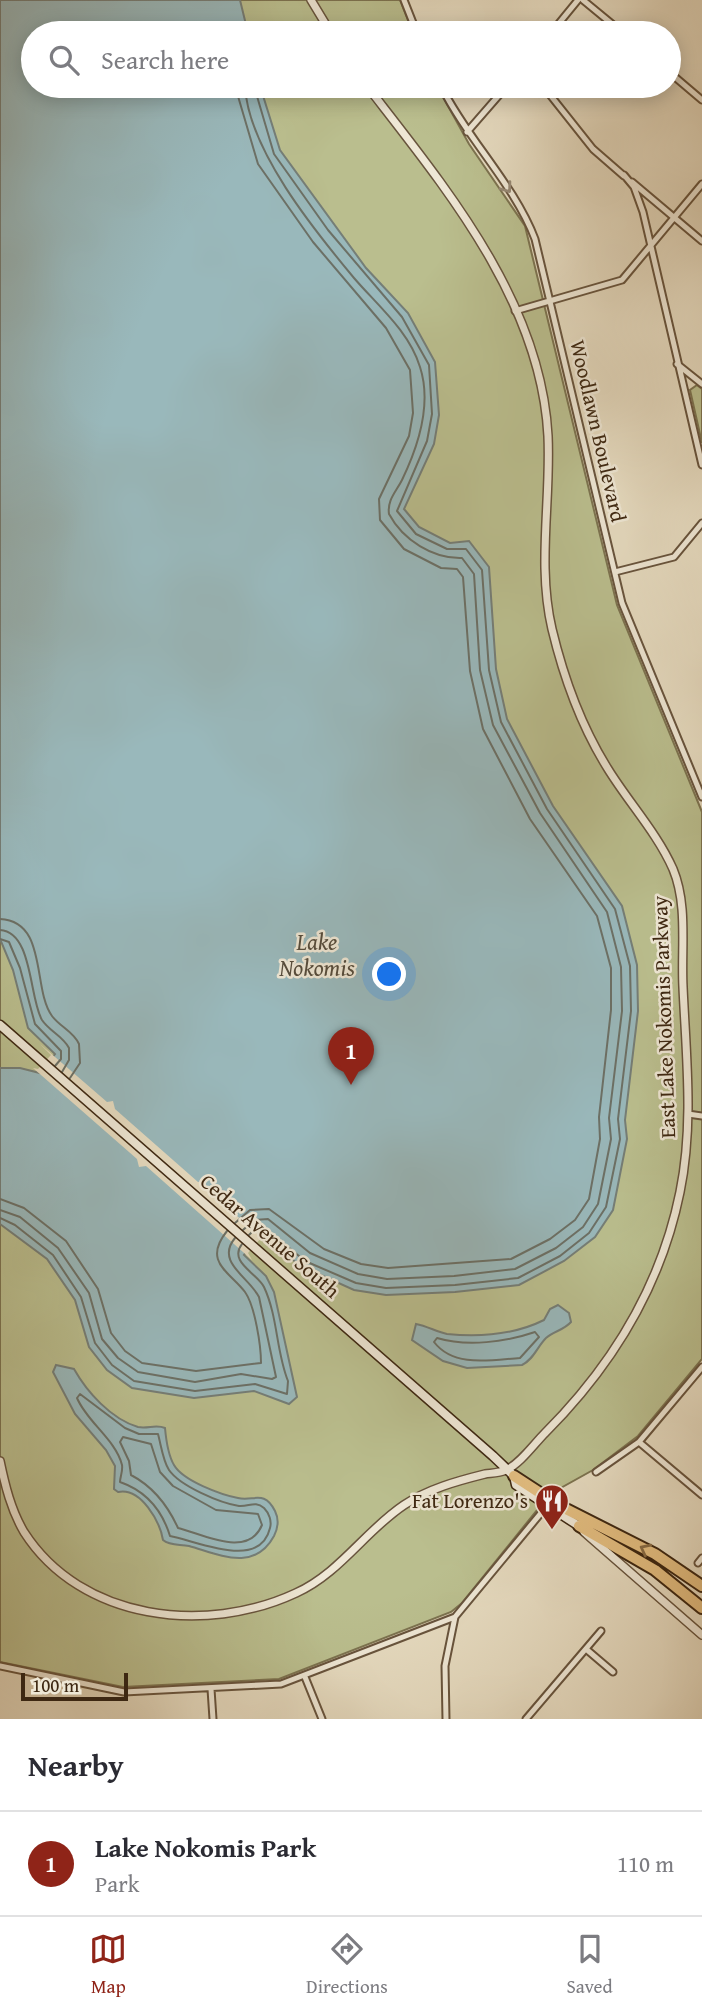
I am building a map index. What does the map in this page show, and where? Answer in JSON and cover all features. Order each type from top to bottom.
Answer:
[{"type":"highway","name":"Cedar Avenue South","points":[[511,1473],[560,1506],[655,1554],[702,1586]]},
{"type":"highway","name":"Cedar Avenue South","points":[[579,1526],[655,1570],[702,1608]]},
{"type":"main road","name":"Cedar Avenue South","points":[[0,1026],[511,1473],[516,1485],[579,1526]]},
{"type":"street","points":[[311,0],[324,21]]},
{"type":"street","points":[[404,0],[412,21]]},
{"type":"street","points":[[561,21],[578,0]]},
{"type":"street","points":[[583,0],[608,21]]},
{"type":"street","points":[[681,82],[702,100]]},
{"type":"street","name":"East Lake Nokomis Parkway","points":[[376,98],[452,197],[529,342],[544,395],[548,436],[543,551],[550,620],[562,665],[585,729],[606,767],[663,849],[680,893],[688,1114],[681,1191],[661,1260],[648,1291],[615,1349],[578,1399],[511,1473]]},
{"type":"street","name":"Woodlawn Boulevard","points":[[448,98],[467,132],[527,221],[551,300],[615,572],[633,633],[702,797]]},
{"type":"street","points":[[467,132],[497,98]]},
{"type":"street","points":[[553,98],[593,149],[702,241]]},
{"type":"street","points":[[624,176],[639,198],[702,465]]},
{"type":"street","points":[[514,311],[622,280],[702,184]]},
{"type":"street","points":[[677,364],[702,384]]},
{"type":"street","points":[[615,572],[674,557],[702,523]]},
{"type":"street","points":[[688,1114],[702,1116]]},
{"type":"street","points":[[596,1472],[639,1441],[702,1367]]},
{"type":"street","points":[[639,1441],[702,1496]]},
{"type":"street","points":[[0,1461],[16,1517],[26,1535],[59,1572],[97,1596],[117,1604],[191,1616],[239,1612],[294,1594],[337,1567],[387,1518],[421,1495],[453,1483],[511,1473]]},
{"type":"street","points":[[446,1719],[446,1666],[455,1618],[546,1507]]},
{"type":"street","points":[[579,1526],[702,1635]]},
{"type":"street","points":[[0,1666],[124,1692],[281,1684],[455,1618]]},
{"type":"street","points":[[526,1719],[601,1631]]},
{"type":"street","points":[[586,1649],[613,1672]]},
{"type":"street","points":[[305,1677],[322,1719]]},
{"type":"street","points":[[211,1689],[213,1719]]},
{"type":"green space","name":"Lake Nokomis","points":[[0,0],[400,0],[408,21],[21,21],[21,98],[444,98],[469,144],[525,226],[617,605],[702,812],[702,1359],[638,1436],[593,1470],[550,1494],[462,1603],[451,1612],[279,1679],[123,1687],[0,1662]]},
{"type":"green space","points":[[697,385],[702,389],[702,443],[690,390]]},
{"type":"water","name":"Lake Nokomis","points":[[0,0],[240,0],[245,21],[21,21],[21,98],[264,98],[280,150],[366,268],[408,313],[435,362],[439,415],[434,444],[404,509],[419,527],[450,543],[469,541],[489,567],[496,669],[507,719],[553,806],[622,906],[637,965],[638,1011],[625,1120],[627,1139],[613,1210],[595,1237],[564,1261],[519,1285],[455,1292],[386,1295],[354,1290],[301,1266],[259,1235],[244,1255],[266,1276],[274,1292],[297,1397],[289,1404],[254,1391],[194,1398],[132,1388],[107,1370],[89,1347],[75,1300],[47,1259],[0,1224],[0,1068],[20,1068],[40,1073],[55,1054],[28,1028],[13,970],[0,939]]},
{"type":"water","points":[[558,1305],[569,1313],[571,1322],[546,1338],[530,1360],[522,1365],[467,1368],[443,1361],[412,1340],[416,1324],[447,1334],[496,1334],[521,1329],[544,1320],[550,1309]]},
{"type":"water","points":[[56,1365],[74,1369],[93,1395],[118,1418],[138,1427],[165,1428],[172,1461],[186,1476],[203,1486],[231,1496],[267,1500],[275,1511],[278,1524],[266,1547],[246,1558],[235,1558],[163,1540],[154,1516],[142,1500],[114,1489],[115,1466],[106,1450],[75,1414],[53,1372]]},
{"type":"pier","points":[[40,1044],[107,1102],[113,1101],[115,1109],[198,1182],[205,1181],[206,1189],[268,1243],[261,1238],[248,1253],[252,1260],[146,1166],[139,1167],[137,1159],[33,1068],[38,1069],[51,1055]]},
{"type":"place","name":"Lake Nokomis Park","points":[[351,1085]]},
{"type":"place","name":"Fat Lorenzo's","points":[[552,1531]]}]
